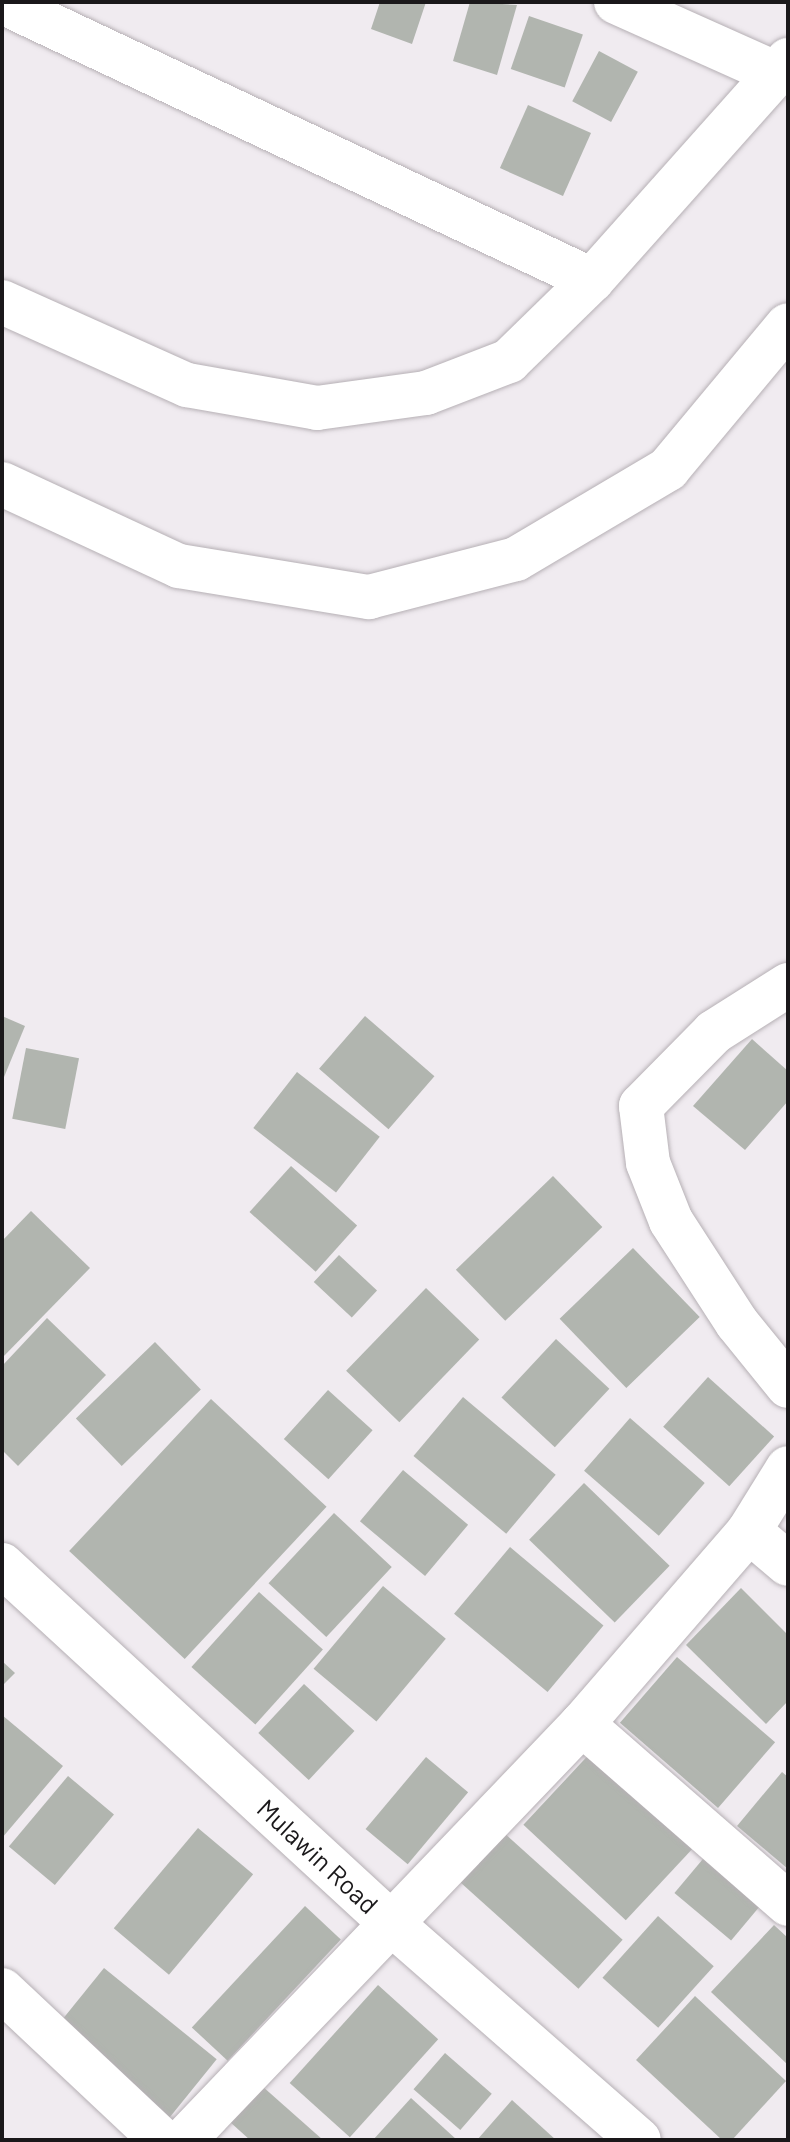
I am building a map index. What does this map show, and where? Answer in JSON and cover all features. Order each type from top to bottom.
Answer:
[{"type":"street","points":[[2,2],[592,280]]},
{"type":"street","points":[[2,302],[187,385],[317,408],[426,393],[509,361],[592,280],[782,67],[616,2]]},
{"type":"street","points":[[2,484],[179,566],[369,597],[516,559],[668,469],[788,325]]},
{"type":"street","points":[[788,985],[714,1032],[641,1106],[648,1163],[671,1221],[737,1323],[788,1386]]},
{"type":"street","points":[[184,2140],[582,1724],[749,1531],[788,1468]]},
{"type":"street","points":[[749,1531],[788,1564]]},
{"type":"street","name":"Mulawin Road","points":[[2,1565],[392,1924],[639,2140]]},
{"type":"street","points":[[582,1724],[788,1904]]},
{"type":"street","points":[[2,1990],[162,2140]]},
{"type":"building","points":[[380,2],[426,2],[412,44],[371,29]]},
{"type":"building","points":[[470,2],[517,5],[497,75],[453,61]]},
{"type":"building","points":[[529,16],[583,35],[565,88],[511,69]]},
{"type":"building","points":[[599,51],[638,72],[611,122],[572,101]]},
{"type":"building","points":[[528,105],[591,133],[563,196],[500,168]]},
{"type":"building","points":[[2,1016],[25,1026],[2,1082]]},
{"type":"building","points":[[365,1016],[434,1076],[389,1129],[319,1069]]},
{"type":"building","points":[[752,1039],[788,1071],[788,1101],[745,1150],[693,1106]]},
{"type":"building","points":[[26,1048],[79,1058],[65,1129],[12,1119]]},
{"type":"building","points":[[297,1072],[380,1137],[336,1193],[253,1128]]},
{"type":"building","points":[[291,1166],[357,1226],[316,1272],[250,1212]]},
{"type":"building","points":[[553,1176],[602,1227],[505,1321],[456,1270]]},
{"type":"building","points":[[31,1211],[90,1268],[2,1358],[2,1241]]},
{"type":"building","points":[[633,1248],[700,1317],[626,1388],[560,1319]]},
{"type":"building","points":[[339,1255],[377,1290],[352,1318],[314,1282]]},
{"type":"building","points":[[426,1288],[479,1339],[399,1422],[346,1371]]},
{"type":"building","points":[[47,1318],[106,1375],[18,1466],[2,1450],[2,1366]]},
{"type":"building","points":[[556,1339],[609,1389],[555,1447],[501,1398]]},
{"type":"building","points":[[155,1342],[201,1389],[122,1466],[76,1418]]},
{"type":"building","points":[[708,1377],[774,1437],[729,1486],[663,1427]]},
{"type":"building","points":[[328,1390],[373,1430],[328,1479],[284,1439]]},
{"type":"building","points":[[463,1397],[556,1475],[506,1534],[414,1456]]},
{"type":"building","points":[[211,1399],[327,1507],[185,1659],[69,1551]]},
{"type":"building","points":[[630,1418],[705,1483],[659,1536],[584,1471]]},
{"type":"building","points":[[403,1470],[468,1525],[425,1576],[360,1521]]},
{"type":"building","points":[[584,1483],[670,1566],[615,1622],[529,1540]]},
{"type":"building","points":[[334,1513],[392,1567],[326,1637],[269,1583]]},
{"type":"building","points":[[510,1547],[603,1625],[548,1692],[454,1614]]},
{"type":"building","points":[[383,1586],[446,1639],[376,1721],[314,1669]]},
{"type":"building","points":[[741,1588],[788,1635],[788,1701],[766,1724],[686,1645]]},
{"type":"building","points":[[259,1592],[323,1650],[255,1725],[191,1667]]},
{"type":"building","points":[[677,1657],[775,1742],[718,1808],[620,1723]]},
{"type":"building","points":[[2,1661],[15,1673],[2,1686]]},
{"type":"building","points":[[304,1684],[354,1731],[309,1780],[258,1733]]},
{"type":"building","points":[[2,1715],[63,1766],[2,1838]]},
{"type":"building","points":[[595,1748],[697,1843],[626,1920],[523,1825]]},
{"type":"building","points":[[426,1757],[468,1792],[408,1864],[366,1829]]},
{"type":"building","points":[[782,1772],[788,1777],[788,1869],[737,1826]]},
{"type":"building","points":[[68,1776],[114,1815],[55,1885],[9,1846]]},
{"type":"building","points":[[198,1828],[253,1874],[169,1975],[114,1928]]},
{"type":"building","points":[[503,1832],[623,1940],[578,1989],[459,1881]]},
{"type":"building","points":[[713,1847],[770,1895],[731,1941],[674,1893]]},
{"type":"building","points":[[305,1906],[341,1939],[228,2061],[192,2027]]},
{"type":"building","points":[[658,1916],[714,1966],[658,2028],[602,1978]]},
{"type":"building","points":[[774,1925],[788,1938],[788,2065],[711,1992]]},
{"type":"building","points":[[104,1968],[217,2059],[167,2121],[54,2029]]},
{"type":"building","points":[[378,1985],[438,2039],[350,2137],[290,2083]]},
{"type":"building","points":[[695,1996],[786,2081],[732,2140],[722,2140],[636,2060]]},
{"type":"building","points":[[445,2053],[492,2094],[460,2130],[414,2089]]},
{"type":"building","points":[[262,2086],[323,2140],[250,2140],[230,2122]]},
{"type":"building","points":[[411,2098],[457,2140],[373,2140]]},
{"type":"building","points":[[512,2100],[556,2140],[477,2140]]}]
